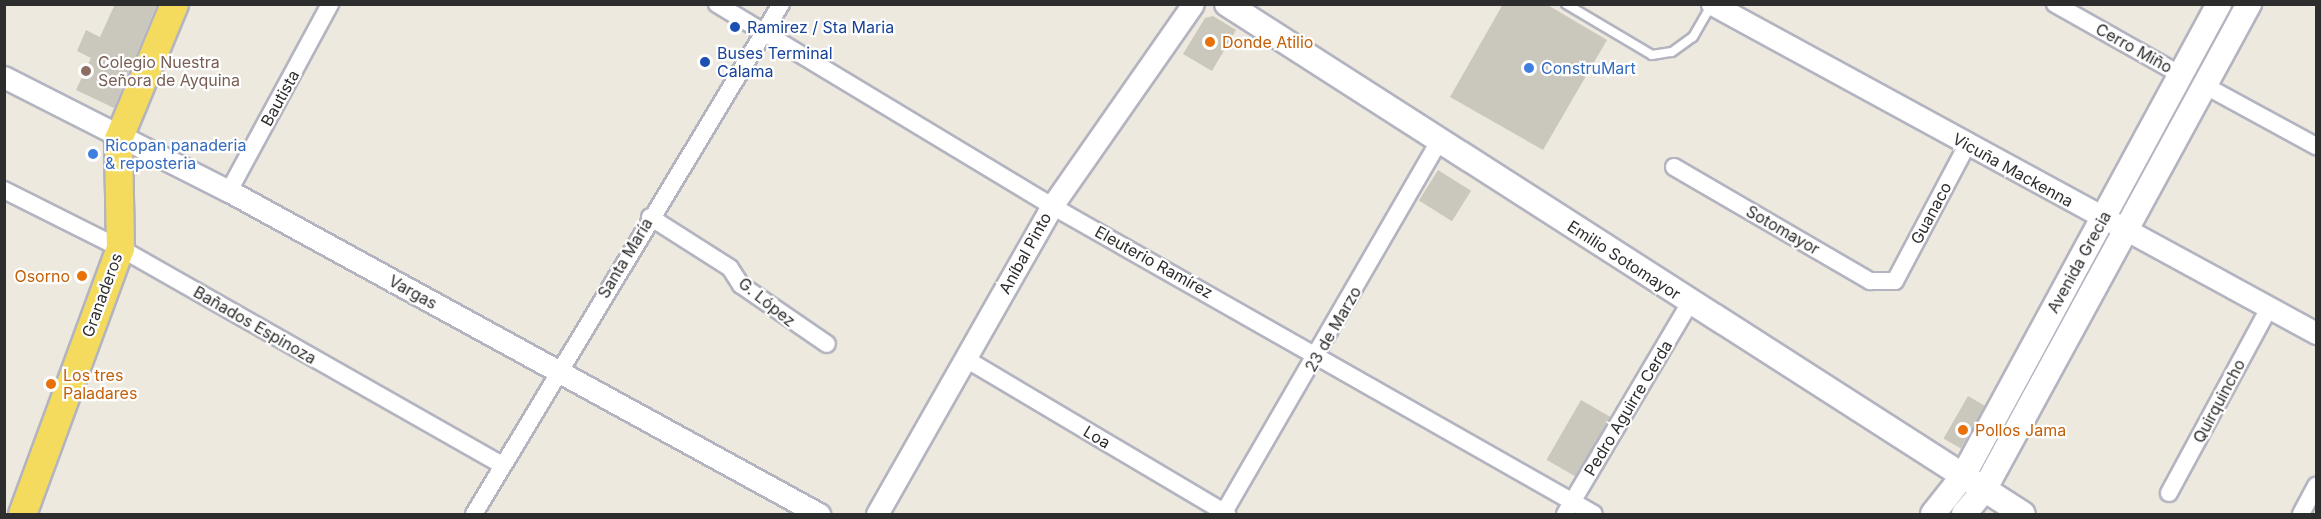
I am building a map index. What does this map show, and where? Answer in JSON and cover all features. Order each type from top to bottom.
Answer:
[{"type":"main road","name":"Granaderos","points":[[22,514],[120,248],[118,139],[174,4]]},
{"type":"main road","name":"Emilio Sotomayor","points":[[1227,4],[1690,303],[2023,514]]},
{"type":"main road","name":"Avenida Grecia","points":[[1933,514],[1963,476],[2219,4]]},
{"type":"main road","name":"Avenida Grecia","points":[[1964,514],[1984,490],[2248,4]]},
{"type":"street","name":"Bautista","points":[[229,191],[330,4]]},
{"type":"street","name":"Eleuterio Ramírez","points":[[717,4],[1052,206],[1319,354],[1569,508],[1594,514]]},
{"type":"street","name":"Santa María","points":[[474,514],[557,372],[781,4]]},
{"type":"street","name":"Aníbal Pinto","points":[[877,514],[1052,206],[1193,4]]},
{"type":"street","name":"Cerro Miño","points":[[2055,4],[2181,75]]},
{"type":"street","name":"Vicuña Mackenna","points":[[1722,7],[1967,145],[2316,333]]},
{"type":"street","name":"Vargas","points":[[4,77],[118,139],[229,191],[819,514]]},
{"type":"street","points":[[2204,86],[2316,146]]},
{"type":"street","name":"23 de Marzo","points":[[1225,514],[1319,354],[1438,141]]},
{"type":"street","name":"Guanaco","points":[[1895,281],[1967,145]]},
{"type":"street","name":"Sotomayor","points":[[1674,167],[1870,281],[1895,281]]},
{"type":"street","name":"Bañados Espinoza","points":[[4,190],[120,248],[502,465]]},
{"type":"street","name":"G. López","points":[[650,218],[730,268],[741,285],[826,344]]},
{"type":"street","name":"Pedro Aguirre Cerda","points":[[1569,508],[1690,303]]},
{"type":"street","name":"Quirquincho","points":[[2169,493],[2269,308]]},
{"type":"street","name":"Loa","points":[[966,359],[1225,514]]},
{"type":"street","points":[[2301,514],[2316,486]]},
{"type":"lane","points":[[1566,4],[1652,56],[1672,52],[1693,37],[1722,7]]},
{"type":"building","points":[[115,4],[157,4],[114,108],[76,90],[91,58],[77,51],[86,30],[100,37]]},
{"type":"building","name":"ConstruMart","points":[[1503,4],[1546,4],[1607,40],[1543,150],[1450,97]]},
{"type":"building","name":"Donde Atilio","points":[[1213,16],[1236,30],[1212,71],[1183,54],[1205,18]]},
{"type":"building","points":[[1438,170],[1471,191],[1452,221],[1419,201]]},
{"type":"building","name":"Pollos Jama","points":[[1968,396],[1985,406],[1961,448],[1944,438]]},
{"type":"building","points":[[1581,400],[1610,417],[1576,477],[1546,460]]},
{"type":"place","name":"Ramirez / Sta Maria","points":[[735,27]]},
{"type":"place","name":"Donde Atilio","points":[[1210,42]]},
{"type":"place","name":"Buses Terminal Calama","points":[[705,62]]},
{"type":"place","name":"ConstruMart","points":[[1529,68]]},
{"type":"place","name":"Colegio Nuestra Señora de Ayquina","points":[[86,71]]},
{"type":"place","name":"Ricopan panaderia & reposteria","points":[[93,154]]},
{"type":"place","name":"Osorno","points":[[82,276]]},
{"type":"place","name":"Los tres Paladares","points":[[51,384]]},
{"type":"place","name":"Pollos Jama","points":[[1963,430]]}]
